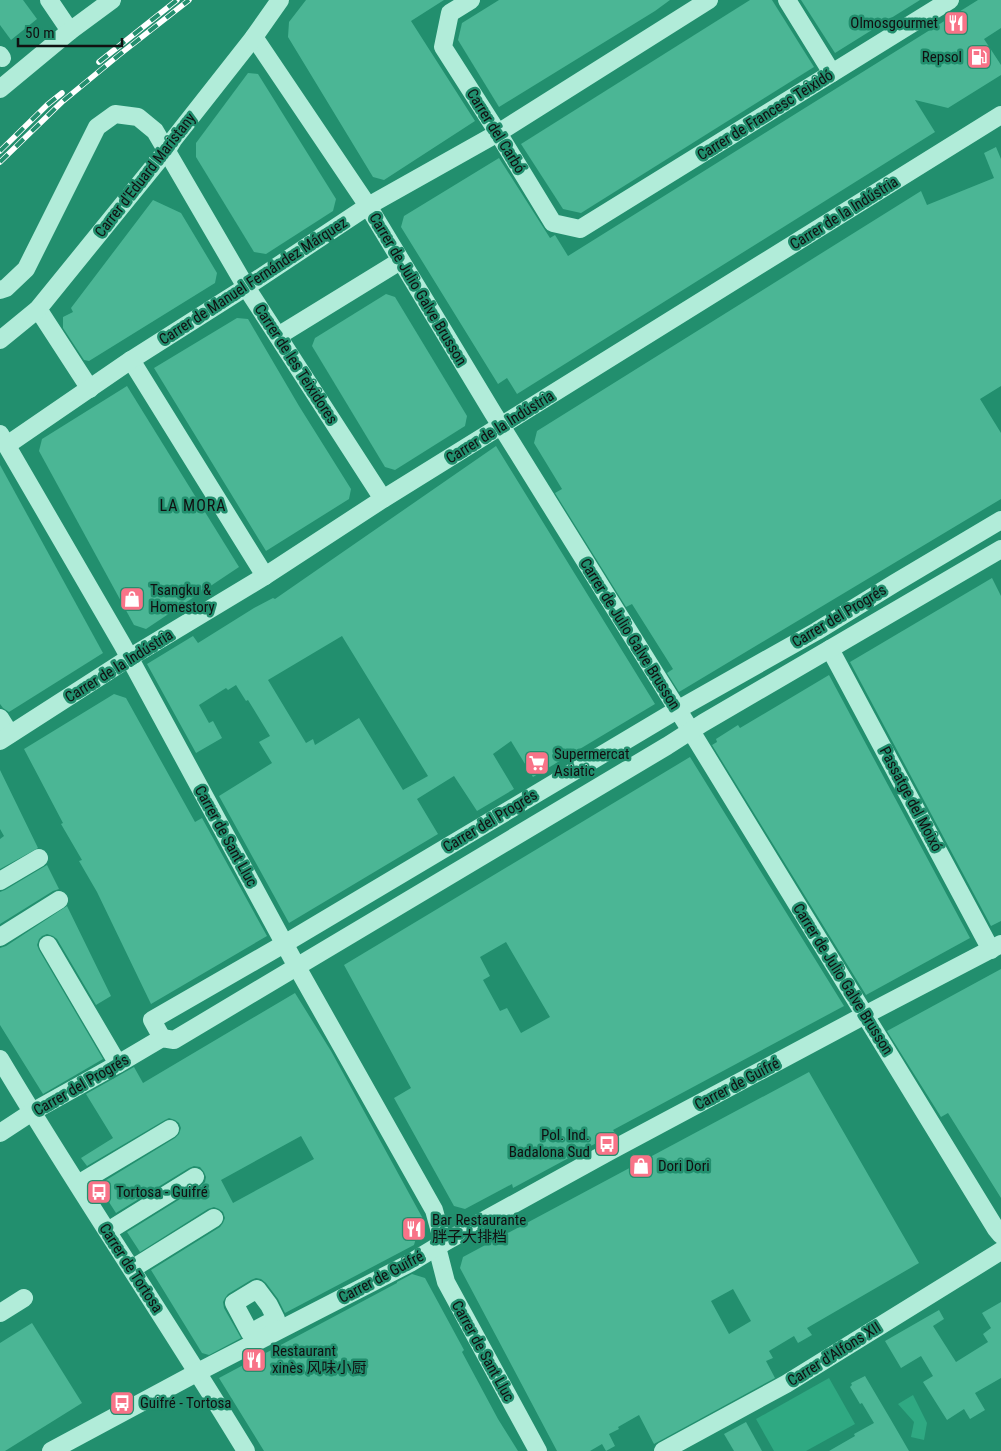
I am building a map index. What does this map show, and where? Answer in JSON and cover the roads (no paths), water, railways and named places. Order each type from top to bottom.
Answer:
[{"type":"street","points":[[49,0],[70,31]]},
{"type":"street","points":[[0,89],[70,31],[112,0]]},
{"type":"street","name":"Carrer d'Eduard Maristany","points":[[0,340],[38,309],[167,150],[280,0]]},
{"type":"street","name":"Carrer del Carbó","points":[[471,0],[450,13],[443,47],[553,223],[580,229]]},
{"type":"street","name":"Carrer de Manuel Fernández Márquez","points":[[4,440],[90,389],[131,360],[368,206],[498,133],[709,0]]},
{"type":"street","points":[[786,0],[832,73]]},
{"type":"street","name":"Carrer de Francesc Teixidó","points":[[580,229],[950,0]]},
{"type":"street","name":"Carrer de Julio Galve Brusson","points":[[254,37],[368,206],[501,426],[1001,1235]]},
{"type":"street","name":"Carrer de les Teixidores","points":[[0,290],[6,288],[26,269],[97,128],[115,114],[138,117],[155,131],[246,287],[384,499]]},
{"type":"street","name":"Carrer de la Indústria","points":[[5,738],[129,658],[265,576],[384,499],[1001,114]]},
{"type":"street","points":[[278,336],[400,261]]},
{"type":"street","points":[[38,309],[90,389]]},
{"type":"street","points":[[131,360],[265,576]]},
{"type":"street","name":"Carrer de Sant Lluc","points":[[4,440],[129,658],[284,944],[434,1210],[446,1282],[538,1451]]},
{"type":"street","name":"Carrer del Progrés","points":[[162,1038],[152,1020],[284,944],[677,710],[817,631],[1001,520]]},
{"type":"street","points":[[982,532],[999,555]]},
{"type":"street","name":"Carrer del Progrés","points":[[0,1133],[32,1112],[162,1038],[174,1040],[869,625],[999,555]]},
{"type":"street","name":"Passatge del Moixó","points":[[830,649],[996,947]]},
{"type":"street","points":[[0,718],[5,738]]},
{"type":"street","points":[[0,881],[39,858]]},
{"type":"street","points":[[0,937],[59,900]]},
{"type":"street","points":[[48,945],[118,1064]]},
{"type":"street","name":"Carrer de Guifré","points":[[51,1451],[198,1372],[401,1267],[627,1142],[996,947]]},
{"type":"street","name":"Carrer de Tortosa","points":[[0,1059],[246,1451]]},
{"type":"street","points":[[78,1184],[170,1129]]},
{"type":"street","points":[[108,1231],[194,1177]]},
{"type":"street","points":[[132,1269],[214,1218]]},
{"type":"street","name":"Carrer d'Alfons XII","points":[[663,1451],[786,1384],[1001,1251]]},
{"type":"street","points":[[0,1313],[24,1298]]},
{"type":"railway","points":[[99,62],[177,0]]},
{"type":"railway","points":[[0,162],[63,101],[189,0]]},
{"type":"railway","points":[[0,151],[62,93]]},
{"type":"place","name":"Olmosgourmet","points":[[956,23]]},
{"type":"place","name":"Repsol","points":[[979,57]]},
{"type":"place","name":"Tsangku & Homestory","points":[[132,599]]},
{"type":"place","name":"Supermercat Asiatic","points":[[537,763]]},
{"type":"place","name":"Pol. Ind. Badalona Sud","points":[[607,1144]]},
{"type":"place","name":"Dori Dori","points":[[641,1166]]},
{"type":"place","name":"Tortosa - Guifré","points":[[99,1192]]},
{"type":"place","name":"Bar Restaurante 胖子大排档","points":[[414,1229]]},
{"type":"place","name":"Restaurant xinès 风味小厨","points":[[254,1360]]},
{"type":"place","name":"Guifré - Tortosa","points":[[122,1403]]},
{"type":"district","name":"LA MORA","points":[[193,505]]}]
